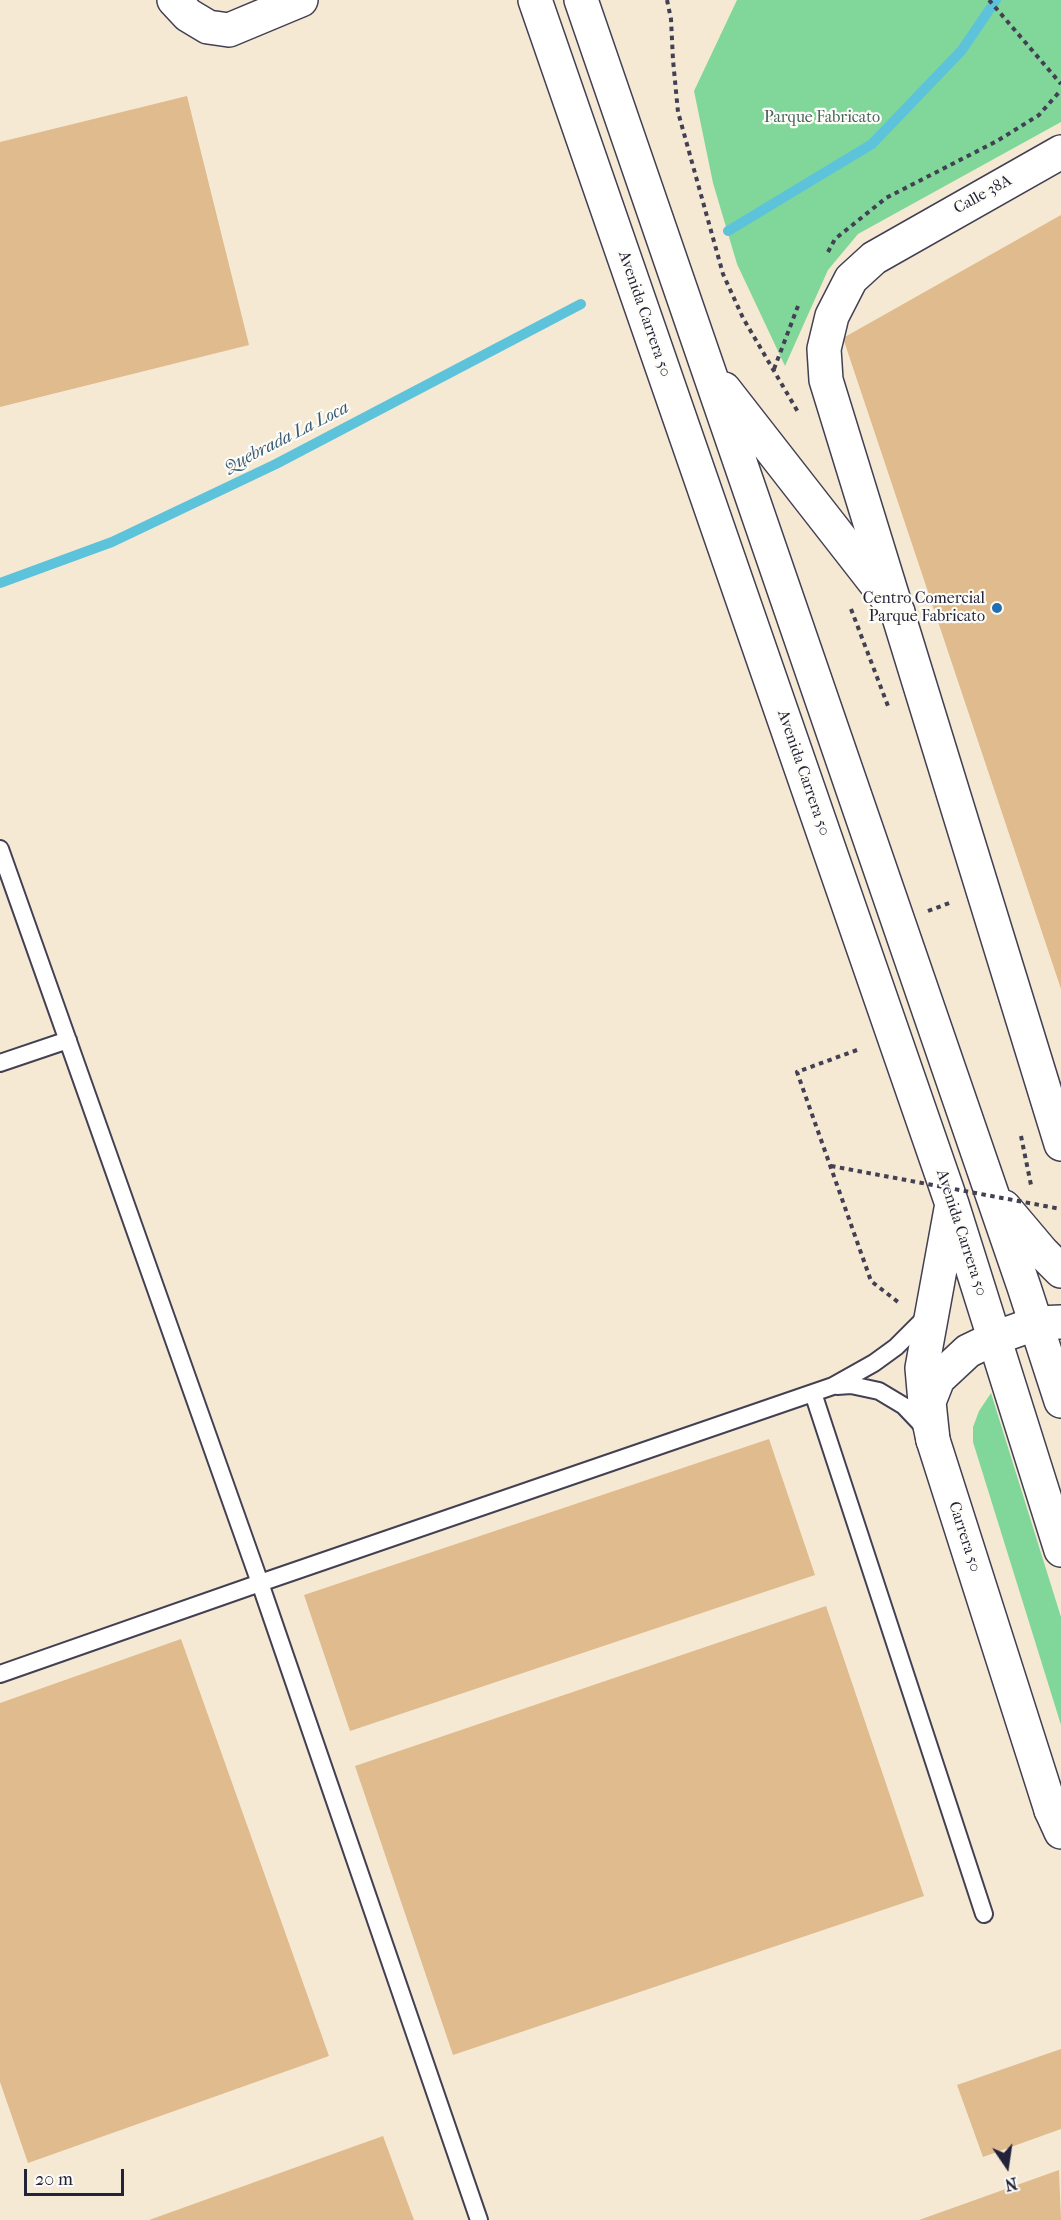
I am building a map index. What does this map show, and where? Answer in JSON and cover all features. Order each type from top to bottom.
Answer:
[{"type":"main road","points":[[174,0],[188,15],[208,27],[229,30],[301,0]]},
{"type":"main road","name":"Avenida Carrera 50","points":[[535,0],[952,1204],[1061,1550]]},
{"type":"main road","points":[[581,0],[992,1192],[1049,1323],[1061,1401]]},
{"type":"main road","name":"Calle 38A","points":[[1061,152],[874,258],[851,279],[832,316],[824,350],[826,380],[1061,1144]]},
{"type":"main road","points":[[708,368],[898,612]]},
{"type":"main road","points":[[992,1192],[1042,1252],[1061,1271]]},
{"type":"main road","points":[[933,1440],[922,1376],[931,1311],[952,1204]]},
{"type":"main road","name":"Carrera 50","points":[[1049,1323],[994,1338],[968,1351],[938,1379],[929,1402],[933,1440],[1058,1823]]},
{"type":"lane","points":[[0,849],[260,1583],[479,2220]]},
{"type":"lane","points":[[0,900],[17,897]]},
{"type":"lane","points":[[0,1063],[68,1041]]},
{"type":"lane","points":[[0,1674],[833,1386],[874,1363],[896,1347],[931,1311]]},
{"type":"lane","points":[[833,1386],[851,1385],[879,1391],[911,1412],[933,1440]]},
{"type":"lane","points":[[813,1393],[984,1914]]},
{"type":"path","points":[[667,0],[671,20],[678,112],[723,274],[742,318],[800,415]]},
{"type":"path","points":[[989,0],[1061,84]]},
{"type":"path","points":[[857,1050],[797,1071],[871,1281],[898,1302]]},
{"type":"path","points":[[831,1166],[1061,1209]]},
{"type":"green space","name":"Parque Fabricato","points":[[737,0],[1061,0],[1061,122],[858,234],[828,270],[785,366],[737,264],[713,183],[694,91]]},
{"type":"green space","points":[[991,1393],[1061,1617],[1061,1725],[973,1442],[973,1427],[979,1411]]},
{"type":"building","points":[[187,96],[249,345],[0,407],[0,142]]},
{"type":"building","name":"Centro Comercial Parque Fabricato","points":[[1061,215],[1061,989],[843,338]]},
{"type":"building","points":[[769,1439],[815,1575],[350,1731],[304,1595]]},
{"type":"building","points":[[826,1606],[924,1896],[453,2055],[355,1766]]},
{"type":"building","points":[[181,1639],[329,2056],[28,2163],[0,2082],[0,1703]]},
{"type":"building","points":[[1061,2049],[1061,2129],[983,2157],[957,2085]]},
{"type":"building","points":[[383,2136],[414,2220],[149,2220]]},
{"type":"building","points":[[1059,2170],[1061,2220],[919,2220]]},
{"type":"waterway","name":"Quebrada La Loca","points":[[728,231],[872,144],[962,50],[996,0]]},
{"type":"waterway","name":"Quebrada La Loca","points":[[0,583],[112,542],[276,464],[581,304]]},
{"type":"place","name":"Centro Comercial Parque Fabricato","points":[[997,608]]}]
